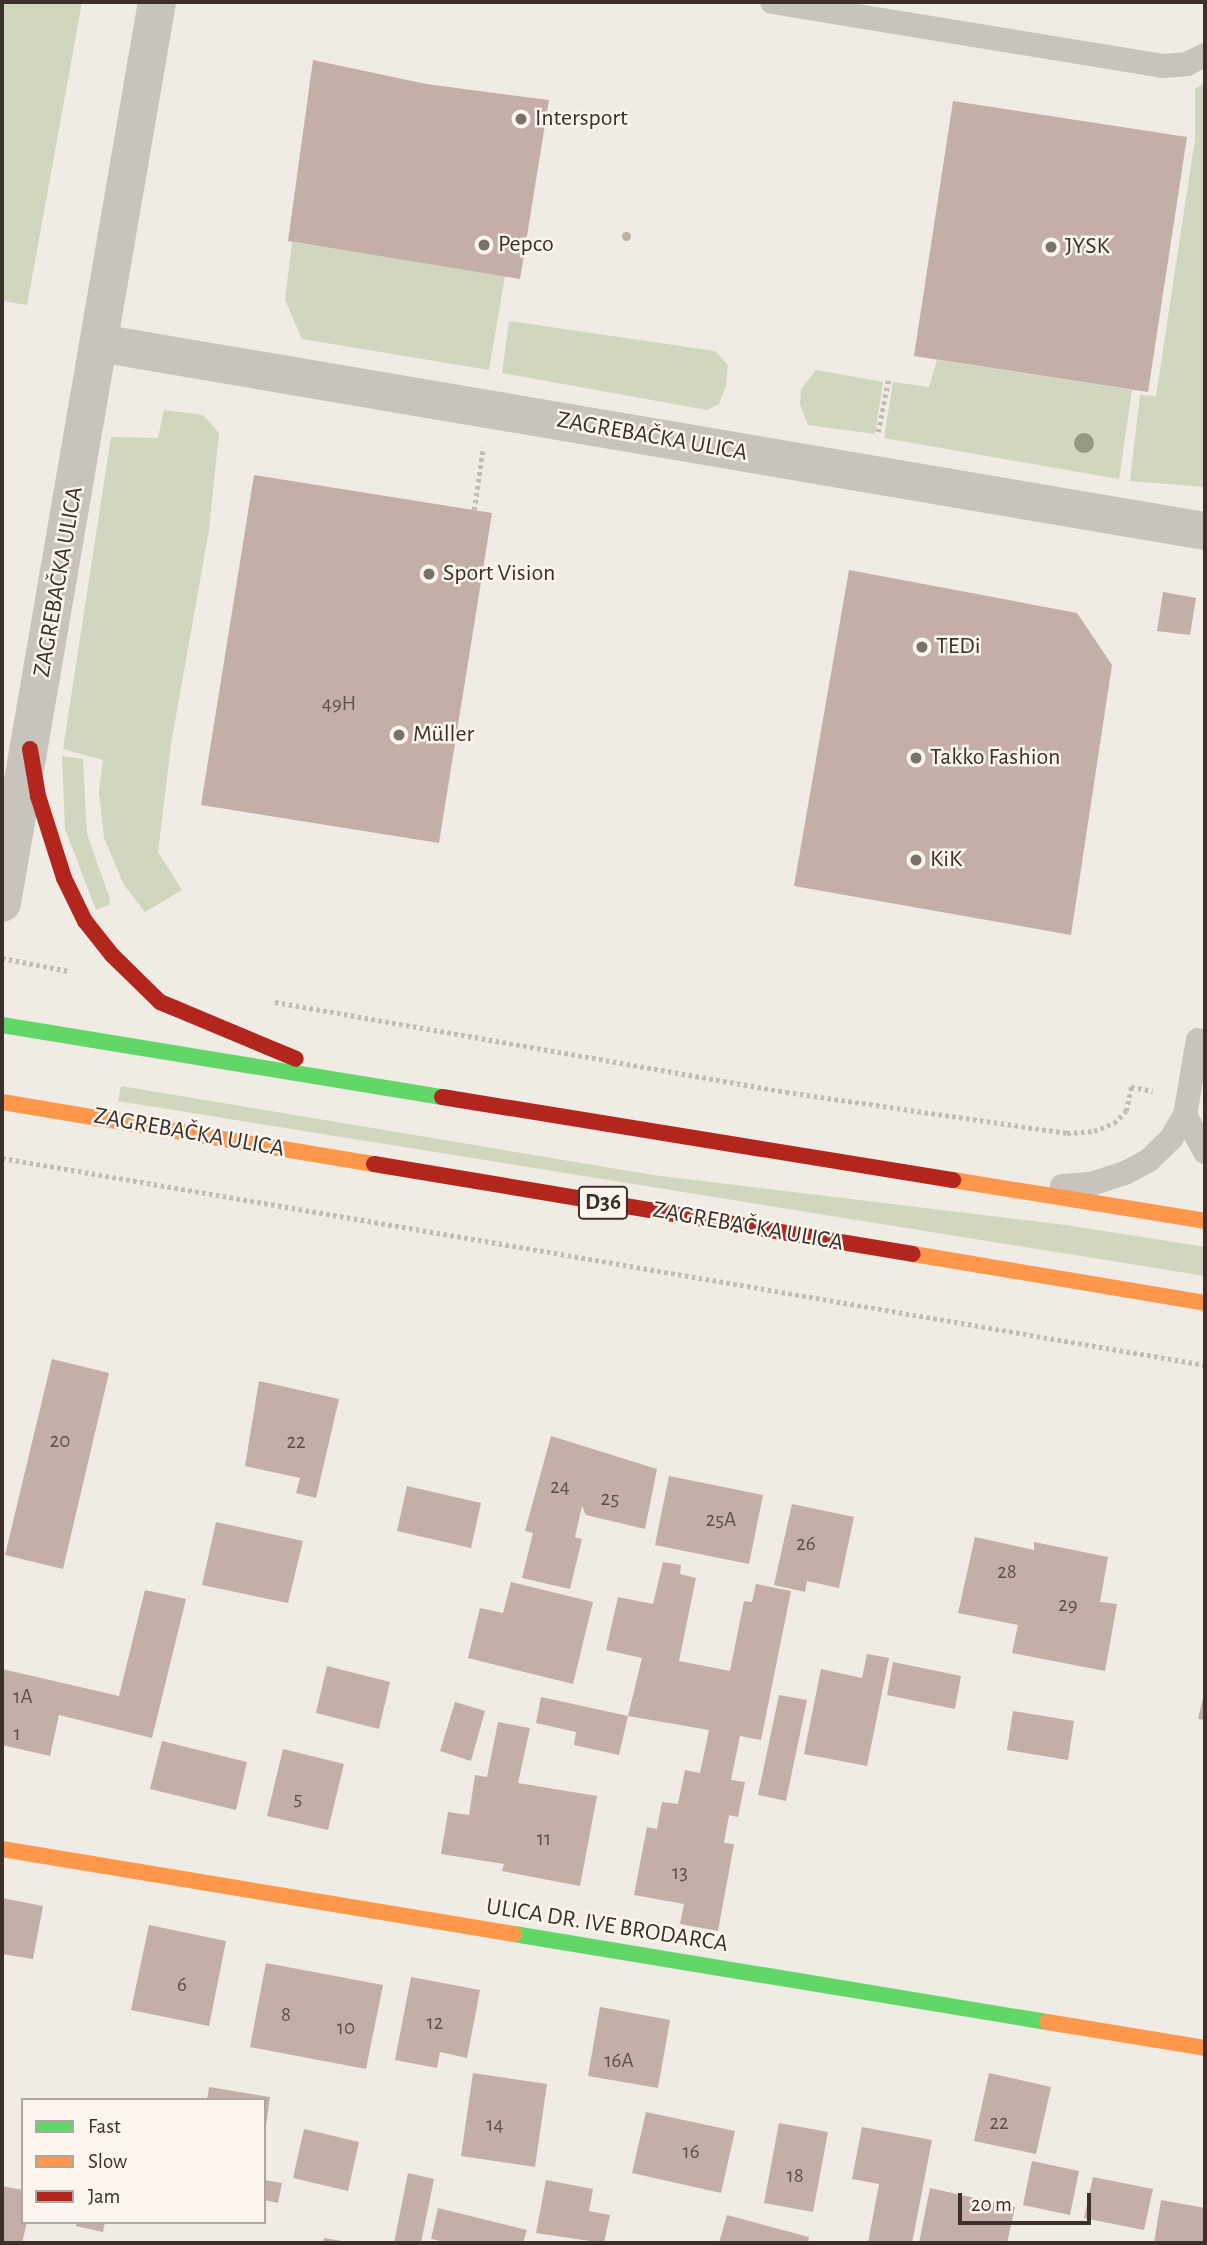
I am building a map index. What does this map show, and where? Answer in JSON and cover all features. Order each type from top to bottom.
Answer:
[{"type":"main road","points":[[30,749],[38,796],[64,878],[85,921],[112,955],[160,1002],[186,1016],[346,1081]]},
{"type":"main road","points":[[2,1025],[1205,1221]]},
{"type":"main road","name":"ZAGREBAČKA ULICA","points":[[2,1102],[1205,1303]]},
{"type":"main road","name":"ULICA DR. IVE BRODARCA","points":[[2,1849],[1205,2048]]},
{"type":"street","name":"ZAGREBAČKA ULICA","points":[[2,904],[157,2]]},
{"type":"street","name":"ZAGREBAČKA ULICA","points":[[99,343],[1205,531]]},
{"type":"lane","points":[[772,2],[1161,66],[1187,64],[1205,55]]},
{"type":"lane","points":[[1016,1190],[1091,1184],[1125,1173],[1149,1160],[1187,1107],[1198,1040]]},
{"type":"lane","points":[[1187,1107],[1205,1152]]},
{"type":"path","points":[[877,436],[889,377]]},
{"type":"path","points":[[474,510],[483,445]]},
{"type":"path","points":[[2,958],[82,973],[112,955]]},
{"type":"path","points":[[260,1000],[786,1092],[1066,1133],[1094,1131],[1114,1124],[1126,1111],[1131,1087],[1187,1107]]},
{"type":"path","points":[[2,1158],[1205,1365]]},
{"type":"green space","points":[[2,2],[82,2],[27,305],[2,301]]},
{"type":"green space","points":[[1205,82],[1205,487],[1130,481],[1140,395],[1156,396],[1195,139],[1195,89]]},
{"type":"green space","points":[[292,242],[505,276],[489,370],[302,339],[285,300]]},
{"type":"green space","points":[[509,321],[715,351],[728,365],[726,385],[719,404],[707,410],[502,373]]},
{"type":"green space","points":[[937,360],[1132,390],[1119,479],[884,438],[893,382],[929,387]]},
{"type":"green space","points":[[816,370],[883,382],[875,434],[808,425],[800,404],[801,389]]},
{"type":"green space","points":[[164,410],[203,415],[219,433],[209,530],[171,744],[158,852],[182,890],[145,912],[124,885],[104,838],[99,792],[103,760],[63,749],[111,437],[158,438]]},
{"type":"green space","points":[[62,756],[83,759],[87,834],[110,899],[109,905],[96,910],[65,829]]},
{"type":"green space","points":[[121,1086],[653,1175],[1066,1225],[1205,1247],[1205,1276],[118,1101]]},
{"type":"building","points":[[313,60],[426,84],[549,100],[520,279],[288,241]]},
{"type":"building","name":"JYSK","points":[[953,101],[1187,137],[1148,392],[914,356]]},
{"type":"building","points":[[626,231],[631,236],[626,241],[621,236]]},
{"type":"building","points":[[254,475],[492,513],[439,843],[201,805]]},
{"type":"building","points":[[849,570],[1077,613],[1112,665],[1071,935],[794,886]]},
{"type":"building","points":[[1163,592],[1196,598],[1190,635],[1157,631]]},
{"type":"building","points":[[52,1359],[109,1373],[63,1569],[5,1555]]},
{"type":"building","points":[[259,1381],[339,1399],[316,1498],[296,1493],[300,1478],[245,1466]]},
{"type":"building","points":[[551,1436],[657,1469],[645,1529],[586,1515],[582,1506],[575,1537],[582,1539],[570,1589],[522,1578],[533,1533],[525,1531]]},
{"type":"building","points":[[669,1476],[763,1495],[749,1564],[655,1545]]},
{"type":"building","points":[[407,1486],[481,1503],[471,1548],[397,1531]]},
{"type":"building","points":[[792,1504],[854,1517],[839,1588],[807,1581],[805,1592],[774,1585]]},
{"type":"building","points":[[216,1522],[303,1541],[288,1603],[202,1585]]},
{"type":"building","points":[[975,1537],[1034,1550],[1034,1542],[1108,1557],[1100,1602],[1117,1604],[1105,1671],[1012,1653],[1018,1625],[958,1613]]},
{"type":"building","points":[[663,1562],[681,1565],[680,1574],[696,1578],[679,1661],[730,1671],[744,1601],[752,1602],[756,1584],[791,1591],[761,1740],[740,1736],[731,1780],[745,1782],[738,1817],[729,1815],[724,1843],[734,1844],[718,1931],[680,1924],[684,1904],[634,1895],[647,1827],[657,1829],[662,1802],[678,1804],[685,1770],[700,1773],[709,1730],[628,1716],[642,1658],[606,1650],[618,1597],[653,1604]]},
{"type":"building","points":[[511,1582],[593,1602],[573,1684],[468,1658],[480,1608],[503,1613]]},
{"type":"building","points":[[145,1590],[186,1599],[152,1738],[59,1715],[50,1756],[2,1745],[2,1669],[119,1696]]},
{"type":"building","points":[[867,1654],[889,1658],[867,1766],[804,1754],[821,1669],[862,1678]]},
{"type":"building","points":[[893,1662],[961,1676],[955,1709],[887,1695]]},
{"type":"building","points":[[327,1666],[390,1682],[379,1729],[316,1713]]},
{"type":"building","points":[[1205,1694],[1205,1720],[1198,1719]]},
{"type":"building","points":[[779,1695],[807,1700],[786,1801],[758,1795]]},
{"type":"building","points":[[541,1697],[628,1716],[619,1755],[574,1745],[576,1732],[536,1723]]},
{"type":"building","points":[[455,1702],[485,1711],[471,1761],[440,1751]]},
{"type":"building","points":[[1013,1711],[1074,1721],[1068,1760],[1007,1750]]},
{"type":"building","points":[[498,1722],[530,1728],[518,1783],[597,1796],[580,1886],[502,1871],[504,1864],[441,1854],[448,1812],[469,1815],[475,1775],[487,1777]]},
{"type":"building","points":[[162,1741],[247,1762],[236,1810],[150,1789]]},
{"type":"building","points":[[283,1749],[344,1764],[328,1830],[267,1816]]},
{"type":"building","points":[[2,1898],[43,1906],[33,1959],[2,1954]]},
{"type":"building","points":[[149,1925],[226,1941],[209,2026],[131,2010]]},
{"type":"building","points":[[266,1963],[383,1985],[366,2069],[250,2047]]},
{"type":"building","points":[[411,1977],[480,1990],[467,2058],[440,2052],[437,2068],[395,2060]]},
{"type":"building","points":[[600,2007],[670,2020],[658,2088],[588,2076]]},
{"type":"building","points":[[473,2073],[547,2084],[535,2167],[461,2156]]},
{"type":"building","points":[[989,2073],[1051,2087],[1036,2154],[974,2141]]},
{"type":"building","points":[[209,2087],[270,2097],[266,2126],[266,2098],[207,2098]]},
{"type":"building","points":[[646,2112],[735,2131],[721,2193],[632,2173]]},
{"type":"building","points":[[779,2123],[828,2132],[813,2212],[764,2203]]},
{"type":"building","points":[[862,2127],[932,2140],[912,2243],[868,2243],[879,2184],[852,2179]]},
{"type":"building","points":[[304,2129],[359,2142],[348,2191],[293,2178]]},
{"type":"building","points":[[1032,2161],[1079,2171],[1070,2215],[1023,2205]]},
{"type":"building","points":[[408,2173],[434,2179],[421,2243],[394,2243]]},
{"type":"building","points":[[1093,2177],[1153,2189],[1144,2230],[1084,2218]]},
{"type":"building","points":[[266,2180],[282,2183],[278,2203],[266,2200]]},
{"type":"building","points":[[546,2180],[593,2189],[589,2211],[610,2215],[604,2243],[536,2233]]},
{"type":"building","points":[[2,2186],[21,2190],[21,2224],[27,2224],[22,2243],[2,2243]]},
{"type":"building","points":[[930,2188],[1015,2207],[1007,2243],[919,2243]]},
{"type":"building","points":[[1161,2200],[1205,2208],[1205,2243],[1154,2243]]},
{"type":"building","points":[[438,2208],[527,2230],[523,2243],[450,2243],[431,2239]]},
{"type":"building","points":[[727,2215],[809,2237],[808,2243],[719,2243]]},
{"type":"building","points":[[76,2224],[105,2224],[103,2232]]},
{"type":"building","points":[[324,2238],[347,2242],[347,2243],[323,2243]]},
{"type":"traffic: fast","points":[[2,1025],[442,1097]]},
{"type":"traffic: fast","points":[[514,1934],[1047,2022]]},
{"type":"traffic: slow","points":[[2,1102],[374,1164]]},
{"type":"traffic: slow","points":[[953,1180],[1205,1221]]},
{"type":"traffic: slow","points":[[913,1254],[1205,1303]]},
{"type":"traffic: slow","points":[[2,1849],[514,1934]]},
{"type":"traffic: slow","points":[[1047,2022],[1205,2048]]},
{"type":"traffic: jam","points":[[30,749],[38,796],[64,878],[85,921],[112,955],[160,1002],[296,1059]]},
{"type":"traffic: jam","points":[[442,1097],[953,1180]]},
{"type":"traffic: jam","points":[[374,1164],[913,1254]]},
{"type":"place","name":"Intersport","points":[[521,119]]},
{"type":"place","name":"Pepco","points":[[484,245]]},
{"type":"place","name":"JYSK","points":[[1051,247]]},
{"type":"place","name":"Sport Vision","points":[[429,574]]},
{"type":"place","name":"TEDi","points":[[922,647]]},
{"type":"place","name":"Müller","points":[[399,735]]},
{"type":"place","name":"Takko Fashion","points":[[916,758]]},
{"type":"place","name":"KiK","points":[[916,860]]}]
